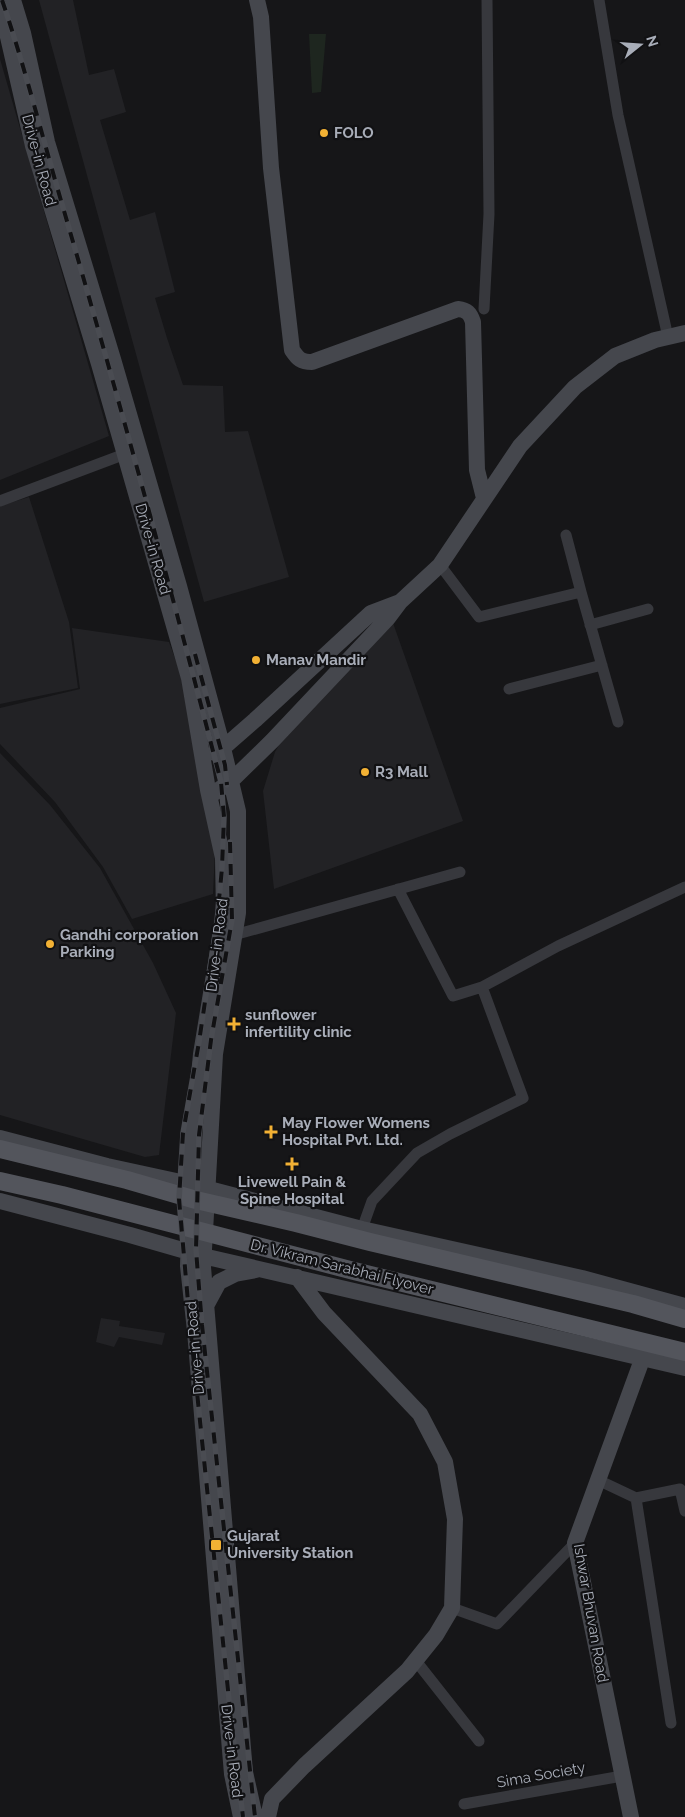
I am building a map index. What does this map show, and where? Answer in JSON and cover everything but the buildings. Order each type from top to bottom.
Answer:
[{"type":"main road","name":"Dr. Vikram Sarabhai Flyover","points":[[0,1149],[127,1180],[196,1200],[633,1304],[685,1319]]},
{"type":"main road","name":"Dr. Vikram Sarabhai Flyover","points":[[0,1181],[62,1194],[354,1271],[685,1352]]},
{"type":"street","name":"Drive-in Road","points":[[13,0],[47,142],[131,449],[189,678],[223,858],[224,914],[201,1054],[190,1184],[196,1253]]},
{"type":"street","points":[[257,0],[261,17],[271,168],[292,350],[297,358],[303,362],[312,362],[458,309],[465,310],[471,315],[473,322],[478,470],[484,498]]},
{"type":"street","points":[[484,309],[489,214],[486,0]]},
{"type":"street","points":[[599,0],[618,115],[668,337]]},
{"type":"street","name":"Drive-in Road","points":[[0,8],[33,146],[131,449],[179,586],[238,811],[238,913],[215,1054],[208,1189],[196,1253],[188,1266],[232,1774],[241,1817]]},
{"type":"street","points":[[210,796],[231,782],[388,618],[400,602],[440,565],[520,446],[576,387],[615,356],[655,340],[685,333]]},
{"type":"street","points":[[0,502],[131,449]]},
{"type":"street","points":[[566,535],[618,722]]},
{"type":"street","points":[[440,565],[479,617],[581,592]]},
{"type":"street","points":[[203,760],[223,748],[255,720],[371,613],[400,602]]},
{"type":"street","points":[[590,625],[648,610]]},
{"type":"street","points":[[509,689],[602,665]]},
{"type":"street","points":[[234,935],[460,872]]},
{"type":"street","points":[[398,890],[453,996],[482,987],[558,946],[685,887]]},
{"type":"street","points":[[362,1229],[372,1201],[417,1153],[450,1134],[524,1098],[482,987]]},
{"type":"street","points":[[0,1138],[107,1166],[190,1184],[362,1229],[582,1278],[685,1306]]},
{"type":"street","points":[[0,1201],[196,1253],[685,1368]]},
{"type":"street","points":[[196,1253],[206,1306],[245,1772],[255,1817]]},
{"type":"street","points":[[206,1306],[219,1282],[234,1274],[264,1269]]},
{"type":"street","points":[[268,1817],[272,1799],[304,1766],[407,1671],[436,1635],[452,1608],[455,1519],[445,1462],[420,1414],[324,1313],[297,1277]]},
{"type":"street","name":"Ishwar Bhuvan Road","points":[[631,1817],[575,1543],[643,1357]]},
{"type":"street","points":[[598,1480],[636,1498],[683,1491],[685,1511]]},
{"type":"street","points":[[636,1498],[671,1723]]},
{"type":"street","points":[[452,1608],[497,1624],[575,1543]]},
{"type":"street","points":[[416,1661],[479,1741]]},
{"type":"street","name":"Sima Society","points":[[464,1804],[622,1776]]},
{"type":"shaded area","points":[[39,0],[73,0],[89,75],[114,69],[126,112],[100,120],[130,220],[155,212],[175,292],[155,298],[183,385],[223,386],[225,432],[248,431],[289,577],[204,602]]},
{"type":"shaded area","points":[[309,34],[326,34],[321,92],[312,93]]},
{"type":"shaded area","points":[[0,59],[109,436],[0,480]]},
{"type":"shaded area","points":[[29,497],[69,622],[78,688],[0,704],[0,506]]},
{"type":"shaded area","name":"R3 Mall","points":[[393,623],[463,821],[274,889],[263,791],[275,752],[307,694]]},
{"type":"shaded area","points":[[72,628],[169,642],[183,680],[215,851],[213,894],[132,919],[103,867],[55,802],[0,744],[0,708],[80,689]]},
{"type":"shaded area","points":[[0,753],[50,805],[100,868],[153,963],[176,1013],[159,1155],[145,1157],[0,1115]]},
{"type":"shaded area","points":[[101,1318],[120,1321],[119,1326],[165,1333],[162,1345],[119,1337],[114,1347],[96,1342]]},
{"type":"railway","points":[[2,0],[26,76],[124,420],[221,782],[224,817],[217,921],[183,1133],[179,1199],[190,1325],[243,1817]]},
{"type":"railway","points":[[195,654],[225,765],[227,785]]},
{"type":"railway","points":[[230,842],[232,920],[211,1040],[199,1135],[196,1250],[202,1325],[255,1817]]},
{"type":"place","name":"FOLO","points":[[324,133]]},
{"type":"place","name":"Manav Mandir","points":[[256,660]]},
{"type":"place","name":"R3 Mall","points":[[365,772]]},
{"type":"place","name":"Gandhi corporation Parking","points":[[50,944]]},
{"type":"place","name":"sunflower infertility clinic","points":[[234,1024]]},
{"type":"place","name":"May Flower Womens Hospital Pvt. Ltd.","points":[[271,1132]]},
{"type":"place","name":"Livewell Pain & Spine Hospital","points":[[292,1164]]},
{"type":"place","name":"Gujarat University Station","points":[[216,1545]]}]
